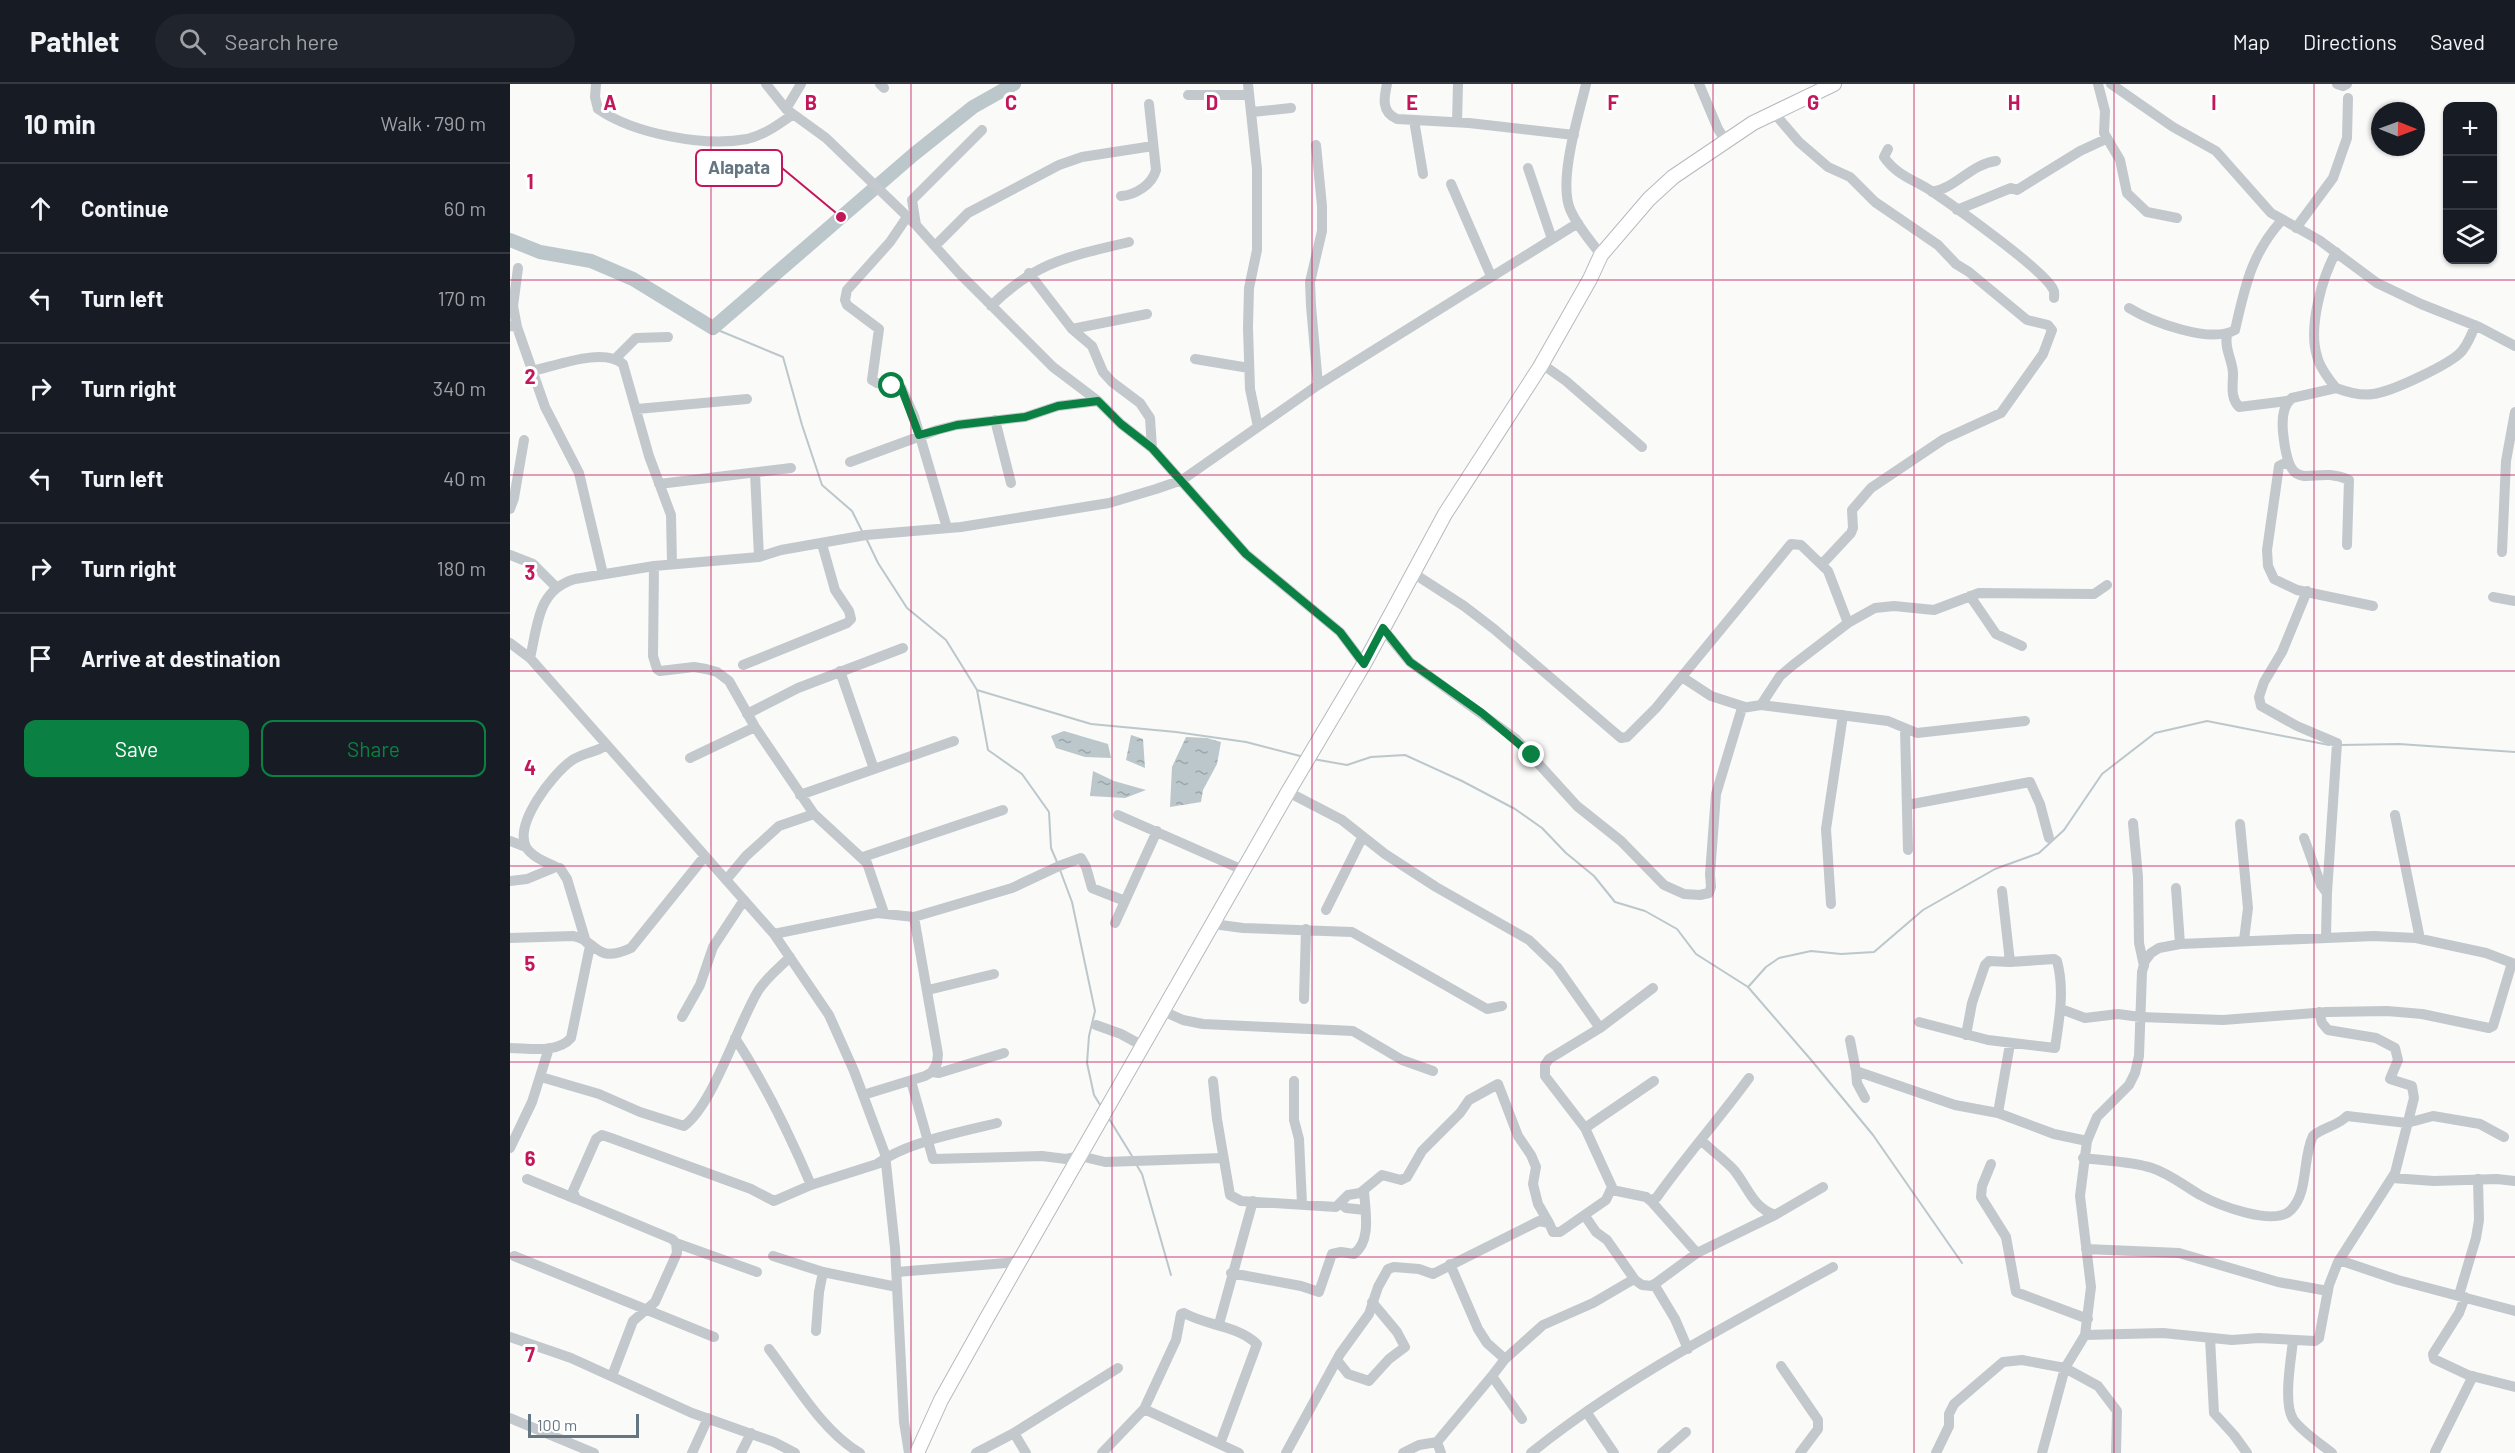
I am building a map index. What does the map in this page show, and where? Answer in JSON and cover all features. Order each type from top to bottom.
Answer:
[{"type":"main road","points":[[917,1453],[941,1400],[1243,870],[1364,664],[1459,491],[1542,364],[1601,255],[1649,199],[1673,177],[1726,141],[1774,113],[1834,84]]},
{"type":"street","points":[[596,84],[594,97],[598,109],[632,126],[663,134],[717,141],[749,138],[766,132],[792,115],[766,84]]},
{"type":"street","points":[[786,109],[801,84]]},
{"type":"street","points":[[1387,84],[1383,99],[1389,114],[1397,118],[1574,135]]},
{"type":"street","points":[[1457,122],[1458,84]]},
{"type":"street","points":[[1586,84],[1574,135],[1566,189],[1569,207],[1601,255]]},
{"type":"street","points":[[1699,84],[1718,129],[1726,141]]},
{"type":"street","points":[[2098,84],[2104,105],[2104,133],[2120,160],[2125,189],[2147,212],[2177,218]]},
{"type":"street","points":[[2111,84],[2173,127],[2216,151],[2261,204],[2282,220],[2336,252],[2376,283],[2475,325],[2515,346]]},
{"type":"street","points":[[2337,84],[2343,86],[2347,84]]},
{"type":"street","points":[[1188,95],[1249,90],[1257,160],[1257,250],[1249,288],[1249,368],[1250,389],[1258,427]]},
{"type":"street","points":[[2296,228],[2333,178],[2347,138],[2348,98]]},
{"type":"street","points":[[1121,196],[1136,192],[1154,177],[1156,170],[1149,104]]},
{"type":"street","points":[[1252,112],[1291,108]]},
{"type":"street","points":[[786,109],[826,138],[869,179],[1053,367],[1098,401],[1121,424],[1152,448],[1246,554],[1340,632],[1364,664]]},
{"type":"street","points":[[1774,113],[1799,142],[1828,167],[1850,177],[1875,201],[1938,245],[1956,264],[2027,320],[2048,325],[2052,330],[2043,354],[2001,413],[1944,439],[1871,488],[1852,510],[1853,531],[1822,563]]},
{"type":"street","points":[[1414,120],[1423,174]]},
{"type":"street","points":[[916,225],[912,200],[982,130]]},
{"type":"street","points":[[1957,210],[2011,188],[2016,190],[2080,151],[2106,139]]},
{"type":"street","points":[[1316,145],[1322,231],[1311,282],[1311,306],[1318,385]]},
{"type":"street","points":[[935,246],[968,213],[1059,165],[1082,157],[1152,146]]},
{"type":"street","points":[[1888,149],[1884,157],[1901,175],[1932,192],[2040,274],[2054,290],[2054,298]]},
{"type":"street","points":[[1932,192],[1951,184],[1982,163],[1995,161]]},
{"type":"street","points":[[1528,168],[1552,239]]},
{"type":"street","points":[[1451,184],[1491,276]]},
{"type":"street","points":[[907,217],[890,243],[847,290],[844,300],[847,305],[879,329],[873,380],[877,383],[901,387],[919,435],[947,528]]},
{"type":"street","points":[[2129,308],[2174,328],[2227,335],[2235,330],[2242,296],[2258,250],[2282,220]]},
{"type":"street","points":[[530,658],[544,600],[564,582],[654,566],[759,557],[781,550],[862,536],[947,528],[1108,503],[1182,480],[1318,385],[1578,223]]},
{"type":"street","points":[[991,306],[1029,273],[1058,259],[1129,242]]},
{"type":"street","points":[[2336,252],[2325,274],[2320,291],[2316,310],[2315,348],[2318,361],[2336,388]]},
{"type":"street","points":[[518,268],[513,306],[514,326],[545,407],[579,474],[603,574]]},
{"type":"street","points":[[1029,273],[1072,329],[1090,343],[1103,372],[1112,382],[1140,403],[1150,418],[1152,448]]},
{"type":"street","points":[[1072,329],[1147,314]]},
{"type":"street","points":[[2227,335],[2227,356],[2233,372],[2234,402],[2239,406],[2287,401],[2336,388],[2373,394],[2419,377],[2457,356],[2467,344],[2475,325]]},
{"type":"street","points":[[616,358],[636,338],[668,337]]},
{"type":"street","points":[[532,371],[592,357],[616,358],[623,364],[670,515],[672,564]]},
{"type":"street","points":[[1195,359],[1249,368]]},
{"type":"street","points":[[1542,364],[1566,381],[1642,447]]},
{"type":"street","points":[[637,409],[747,399]]},
{"type":"street","points":[[850,462],[919,435],[957,425],[1025,417],[1058,406],[1098,401]]},
{"type":"street","points":[[2287,401],[2284,409],[2283,429],[2287,462],[2298,474],[2310,477],[2342,477],[2349,480],[2346,545]]},
{"type":"street","points":[[2502,552],[2511,482],[2508,447],[2515,412]]},
{"type":"street","points":[[995,420],[1011,483]]},
{"type":"street","points":[[510,509],[524,440]]},
{"type":"street","points":[[2287,462],[2279,466],[2274,510],[2269,529],[2268,566],[2274,579],[2297,590],[2373,606]]},
{"type":"street","points":[[659,484],[791,468]]},
{"type":"street","points":[[755,473],[759,557]]},
{"type":"street","points":[[743,665],[847,623],[851,619],[849,611],[835,590],[822,544]]},
{"type":"street","points":[[1413,573],[1486,624],[1620,738],[1627,737],[1638,728],[1791,544],[1801,545],[1828,571],[1848,623]]},
{"type":"street","points":[[510,555],[533,564],[556,587]]},
{"type":"street","points":[[654,566],[653,656],[657,669],[660,671],[694,667],[717,672],[729,681],[755,727],[814,814],[863,857],[884,913]]},
{"type":"street","points":[[1761,705],[1780,676],[1848,623],[1875,608],[1894,606],[1934,610],[1979,593],[2094,594],[2107,585]]},
{"type":"street","points":[[2307,591],[2282,652],[2264,682],[2259,697],[2261,706],[2297,726],[2337,742],[2326,938]]},
{"type":"street","points":[[1970,596],[1993,631],[2004,639],[2022,646]]},
{"type":"street","points":[[2493,597],[2515,601]]},
{"type":"street","points":[[1383,628],[1410,662],[1516,739],[1577,806],[1621,840],[1664,885],[1684,894],[1705,895],[1711,887],[1716,794],[1740,712],[1745,707]]},
{"type":"street","points":[[510,644],[530,658],[604,746],[774,934],[829,1015],[863,1095],[886,1158],[897,1272],[904,1422],[909,1453]]},
{"type":"street","points":[[747,714],[798,688],[903,648]]},
{"type":"street","points":[[840,671],[874,769]]},
{"type":"street","points":[[1682,677],[1711,696],[1745,707],[1761,705],[1888,721],[1917,733],[2025,721]]},
{"type":"street","points":[[1831,904],[1826,829],[1843,716]]},
{"type":"street","points":[[690,758],[755,727]]},
{"type":"street","points":[[1905,729],[1908,850]]},
{"type":"street","points":[[800,795],[954,741]]},
{"type":"street","points":[[526,847],[524,827],[537,802],[570,762],[604,746]]},
{"type":"street","points":[[1907,805],[2030,782],[2040,804],[2049,838]]},
{"type":"street","points":[[1288,792],[1342,820],[1362,838],[1436,886],[1528,940],[1557,967],[1600,1028]]},
{"type":"street","points":[[863,857],[1004,810]]},
{"type":"street","points":[[726,880],[747,856],[779,826],[814,814]]},
{"type":"street","points":[[1118,815],[1243,870]]},
{"type":"street","points":[[2395,815],[2420,939]]},
{"type":"street","points":[[2042,1453],[2065,1368],[2085,1335],[2088,1319],[2091,1287],[2080,1196],[2087,1141],[2097,1117],[2129,1085],[2139,1056],[2144,966],[2139,943],[2138,877],[2133,823]]},
{"type":"street","points":[[2240,825],[2248,908],[2244,940]]},
{"type":"street","points":[[1114,923],[1157,831]]},
{"type":"street","points":[[1326,910],[1362,838]]},
{"type":"street","points":[[2304,838],[2321,885],[2327,893]]},
{"type":"street","points":[[510,841],[526,847],[532,854],[563,871],[588,944],[571,1038],[566,1044],[549,1048],[510,1048]]},
{"type":"street","points":[[510,938],[573,936],[603,953],[631,948],[705,856]]},
{"type":"street","points":[[774,934],[884,913],[914,917],[1012,888],[1081,858],[1092,888],[1125,901]]},
{"type":"street","points":[[510,881],[527,879],[556,867]]},
{"type":"street","points":[[2176,888],[2180,944]]},
{"type":"street","points":[[2002,891],[2010,962]]},
{"type":"street","points":[[682,1017],[700,986],[713,947],[744,900]]},
{"type":"street","points":[[914,917],[938,1054],[937,1063],[932,1072]]},
{"type":"street","points":[[1213,924],[1243,928],[1352,932],[1487,1009],[1502,1006]]},
{"type":"street","points":[[1304,999],[1306,929]]},
{"type":"street","points":[[2061,1009],[2085,1018],[2118,1014],[2223,1020],[2319,1012],[2407,1012],[2489,1028],[2493,1026],[2514,963],[2486,953],[2420,939],[2374,936],[2180,944],[2159,948],[2151,953],[2144,966]]},
{"type":"street","points":[[541,1077],[599,1094],[640,1112],[684,1126],[690,1122],[711,1088],[758,990],[790,957]]},
{"type":"street","points":[[1918,1022],[1966,1035],[2010,1044],[2055,1048],[2061,1009],[2060,971],[2057,961],[2054,959],[1989,961],[1985,965],[1972,1003],[1966,1035]]},
{"type":"street","points":[[928,990],[994,974]]},
{"type":"street","points":[[1213,1081],[1230,1195],[1241,1201],[1336,1207],[1348,1196],[1357,1195],[1382,1175],[1401,1180],[1407,1177],[1422,1151],[1460,1113],[1469,1100],[1476,1094],[1486,1092],[1498,1084],[1518,1137],[1531,1155],[1536,1167],[1533,1184],[1538,1204],[1553,1232],[1560,1232],[1606,1200],[1611,1190],[1611,1181],[1585,1128],[1545,1076],[1544,1071],[1549,1059],[1600,1028],[1653,988]]},
{"type":"street","points":[[1163,1011],[1183,1020],[1203,1024],[1353,1031],[1402,1060],[1433,1071]]},
{"type":"street","points":[[2085,1335],[2163,1333],[2232,1340],[2259,1338],[2293,1341],[2314,1341],[2319,1338],[2328,1291],[2339,1260],[2392,1178],[2400,1161],[2414,1098],[2412,1086],[2390,1079],[2398,1060],[2395,1048],[2376,1038],[2328,1030],[2322,1023],[2319,1012]]},
{"type":"street","points":[[1095,1025],[1121,1034],[1143,1046]]},
{"type":"street","points":[[735,1038],[781,1115],[811,1185]]},
{"type":"street","points":[[1850,1040],[1857,1083],[1865,1098]]},
{"type":"street","points":[[1998,1113],[2010,1044]]},
{"type":"street","points":[[510,1148],[520,1131],[541,1077],[549,1048]]},
{"type":"street","points":[[863,1095],[911,1081],[932,1072],[939,1073],[1004,1053]]},
{"type":"street","points":[[1856,1071],[1955,1105],[1998,1113],[2054,1134],[2087,1141]]},
{"type":"street","points":[[1651,1201],[1686,1156],[1702,1141],[1749,1078]]},
{"type":"street","points":[[911,1081],[927,1142],[932,1157],[935,1159],[1042,1156],[1066,1159],[1080,1156],[1105,1162],[1223,1158]]},
{"type":"street","points":[[1294,1081],[1294,1120],[1299,1139],[1302,1204]]},
{"type":"street","points":[[1585,1128],[1654,1081]]},
{"type":"street","points":[[2084,1158],[2151,1168],[2176,1178],[2200,1195],[2258,1217],[2274,1217],[2290,1210],[2297,1199],[2310,1141],[2319,1131],[2343,1121],[2347,1116],[2407,1123],[2433,1116],[2481,1125],[2504,1137]]},
{"type":"street","points":[[576,1199],[573,1191],[596,1139],[602,1136],[751,1189],[774,1201],[811,1185],[877,1164],[886,1158],[927,1142],[998,1123]]},
{"type":"street","points":[[1702,1141],[1735,1171],[1746,1190],[1763,1211],[1775,1215]]},
{"type":"street","points":[[1991,1164],[1982,1186],[1981,1197],[2006,1237],[2016,1292],[2088,1319]]},
{"type":"street","points":[[2392,1178],[2434,1181],[2478,1179],[2515,1181]]},
{"type":"street","points":[[527,1179],[672,1239],[676,1243],[758,1272]]},
{"type":"street","points":[[2478,1179],[2479,1220],[2459,1313],[2433,1354],[2434,1359],[2473,1376],[2515,1387]]},
{"type":"street","points":[[1585,1216],[1596,1232],[1607,1240],[1634,1279],[1642,1285],[1654,1284],[1697,1253],[1775,1215],[1823,1187]]},
{"type":"street","points":[[1232,1273],[1301,1286],[1318,1292],[1332,1254],[1341,1252],[1354,1254],[1362,1245],[1366,1227],[1364,1190]]},
{"type":"street","points":[[1611,1190],[1646,1197],[1697,1253]]},
{"type":"street","points":[[1219,1324],[1253,1201]]},
{"type":"street","points":[[1341,1203],[1346,1208],[1365,1210]]},
{"type":"street","points":[[1286,1453],[1337,1360],[1369,1314],[1378,1287],[1388,1269],[1394,1267],[1419,1269],[1433,1274],[1530,1224],[1539,1221],[1550,1223]]},
{"type":"street","points":[[612,1376],[633,1321],[655,1302],[677,1253],[676,1243]]},
{"type":"street","points":[[2086,1250],[2179,1253],[2278,1282],[2328,1291]]},
{"type":"street","points":[[514,1256],[714,1337]]},
{"type":"street","points":[[772,1256],[823,1272],[897,1287]]},
{"type":"street","points":[[2339,1260],[2398,1280],[2515,1311]]},
{"type":"street","points":[[897,1272],[1019,1262]]},
{"type":"street","points":[[1450,1264],[1478,1329],[1487,1343],[1505,1359]]},
{"type":"street","points":[[1529,1451],[1688,1349],[1833,1266]]},
{"type":"street","points":[[816,1331],[823,1272]]},
{"type":"street","points":[[1403,1453],[1419,1445],[1439,1448],[1505,1359],[1543,1325],[1593,1303],[1634,1279]]},
{"type":"street","points":[[1654,1284],[1670,1309],[1688,1349]]},
{"type":"street","points":[[1337,1360],[1348,1374],[1369,1381],[1389,1359],[1405,1347],[1397,1332],[1372,1302]]},
{"type":"street","points":[[1102,1453],[1144,1409],[1176,1340],[1184,1313],[1198,1322],[1219,1324],[1233,1332],[1249,1336],[1257,1344],[1220,1444]]},
{"type":"street","points":[[510,1337],[571,1358],[660,1399],[751,1433],[795,1453]]},
{"type":"street","points":[[2210,1338],[2214,1413],[2247,1453]]},
{"type":"street","points":[[2293,1341],[2290,1413],[2296,1423],[2332,1453]]},
{"type":"street","points":[[769,1349],[828,1426],[844,1442],[860,1453]]},
{"type":"street","points":[[1936,1453],[1950,1426],[1949,1414],[1954,1404],[2003,1362],[2022,1360],[2065,1368],[2098,1386],[2117,1411],[2116,1453]]},
{"type":"street","points":[[1781,1366],[1818,1420],[1818,1429],[1800,1453]]},
{"type":"street","points":[[975,1453],[1014,1433],[1118,1368]]},
{"type":"street","points":[[1492,1376],[1522,1419]]},
{"type":"street","points":[[2447,1453],[2434,1453],[2473,1376]]},
{"type":"street","points":[[1144,1409],[1239,1453]]},
{"type":"street","points":[[1587,1413],[1614,1453]]},
{"type":"street","points":[[510,1418],[594,1453]]},
{"type":"street","points":[[692,1453],[708,1418]]},
{"type":"street","points":[[1662,1453],[1686,1432]]},
{"type":"street","points":[[741,1453],[751,1433]]},
{"type":"street","points":[[1014,1433],[1026,1453]]},
{"type":"water","points":[[1064,731],[1108,744],[1111,758],[1085,757],[1056,748],[1051,736]]},
{"type":"water","points":[[1131,735],[1143,739],[1145,768],[1126,760]]},
{"type":"water","points":[[1186,737],[1207,738],[1221,742],[1217,764],[1203,790],[1201,802],[1170,807],[1172,767]]},
{"type":"water","points":[[1093,771],[1114,781],[1146,790],[1125,798],[1090,796]]},
{"type":"waterway","points":[[510,240],[540,252],[591,261],[633,279],[713,328],[913,155],[973,107],[1014,84]]},
{"type":"waterway","points":[[713,328],[783,357],[822,485],[852,511],[863,533]]},
{"type":"waterway","points":[[866,538],[878,563],[907,608],[946,640],[977,690],[988,750],[1022,774],[1049,812],[1051,848],[1057,862]]},
{"type":"waterway","points":[[977,690],[1091,724],[1176,732],[1246,742],[1304,757]]},
{"type":"waterway","points":[[1749,986],[1766,967],[1779,958],[1811,951],[1841,954],[1874,952],[1923,910],[1995,869],[2039,853],[2064,830],[2102,774],[2155,733],[2207,721],[2329,745]]},
{"type":"waterway","points":[[2341,745],[2399,744],[2515,752]]},
{"type":"waterway","points":[[1313,759],[1347,765],[1371,757],[1405,755],[1462,781],[1515,809],[1542,828],[1566,853],[1594,876],[1615,902],[1645,911],[1677,929],[1696,954],[1748,987],[1812,1061],[1873,1135],[1962,1263]]},
{"type":"waterway","points":[[1060,870],[1072,902],[1095,1011],[1089,1036],[1087,1063],[1094,1095],[1102,1108]]},
{"type":"waterway","points":[[1108,1117],[1132,1156]]},
{"type":"waterway","points":[[1136,1164],[1142,1174],[1171,1275]]},
{"type":"place","name":"Alapata","points":[[841,217]]},
{"type":"route","points":[[892,386],[901,387],[919,435],[957,425],[1025,417],[1058,406],[1098,401],[1121,424],[1152,448],[1246,554],[1340,632],[1364,664],[1383,628],[1410,662],[1482,713],[1516,739],[1532,755]]}]
